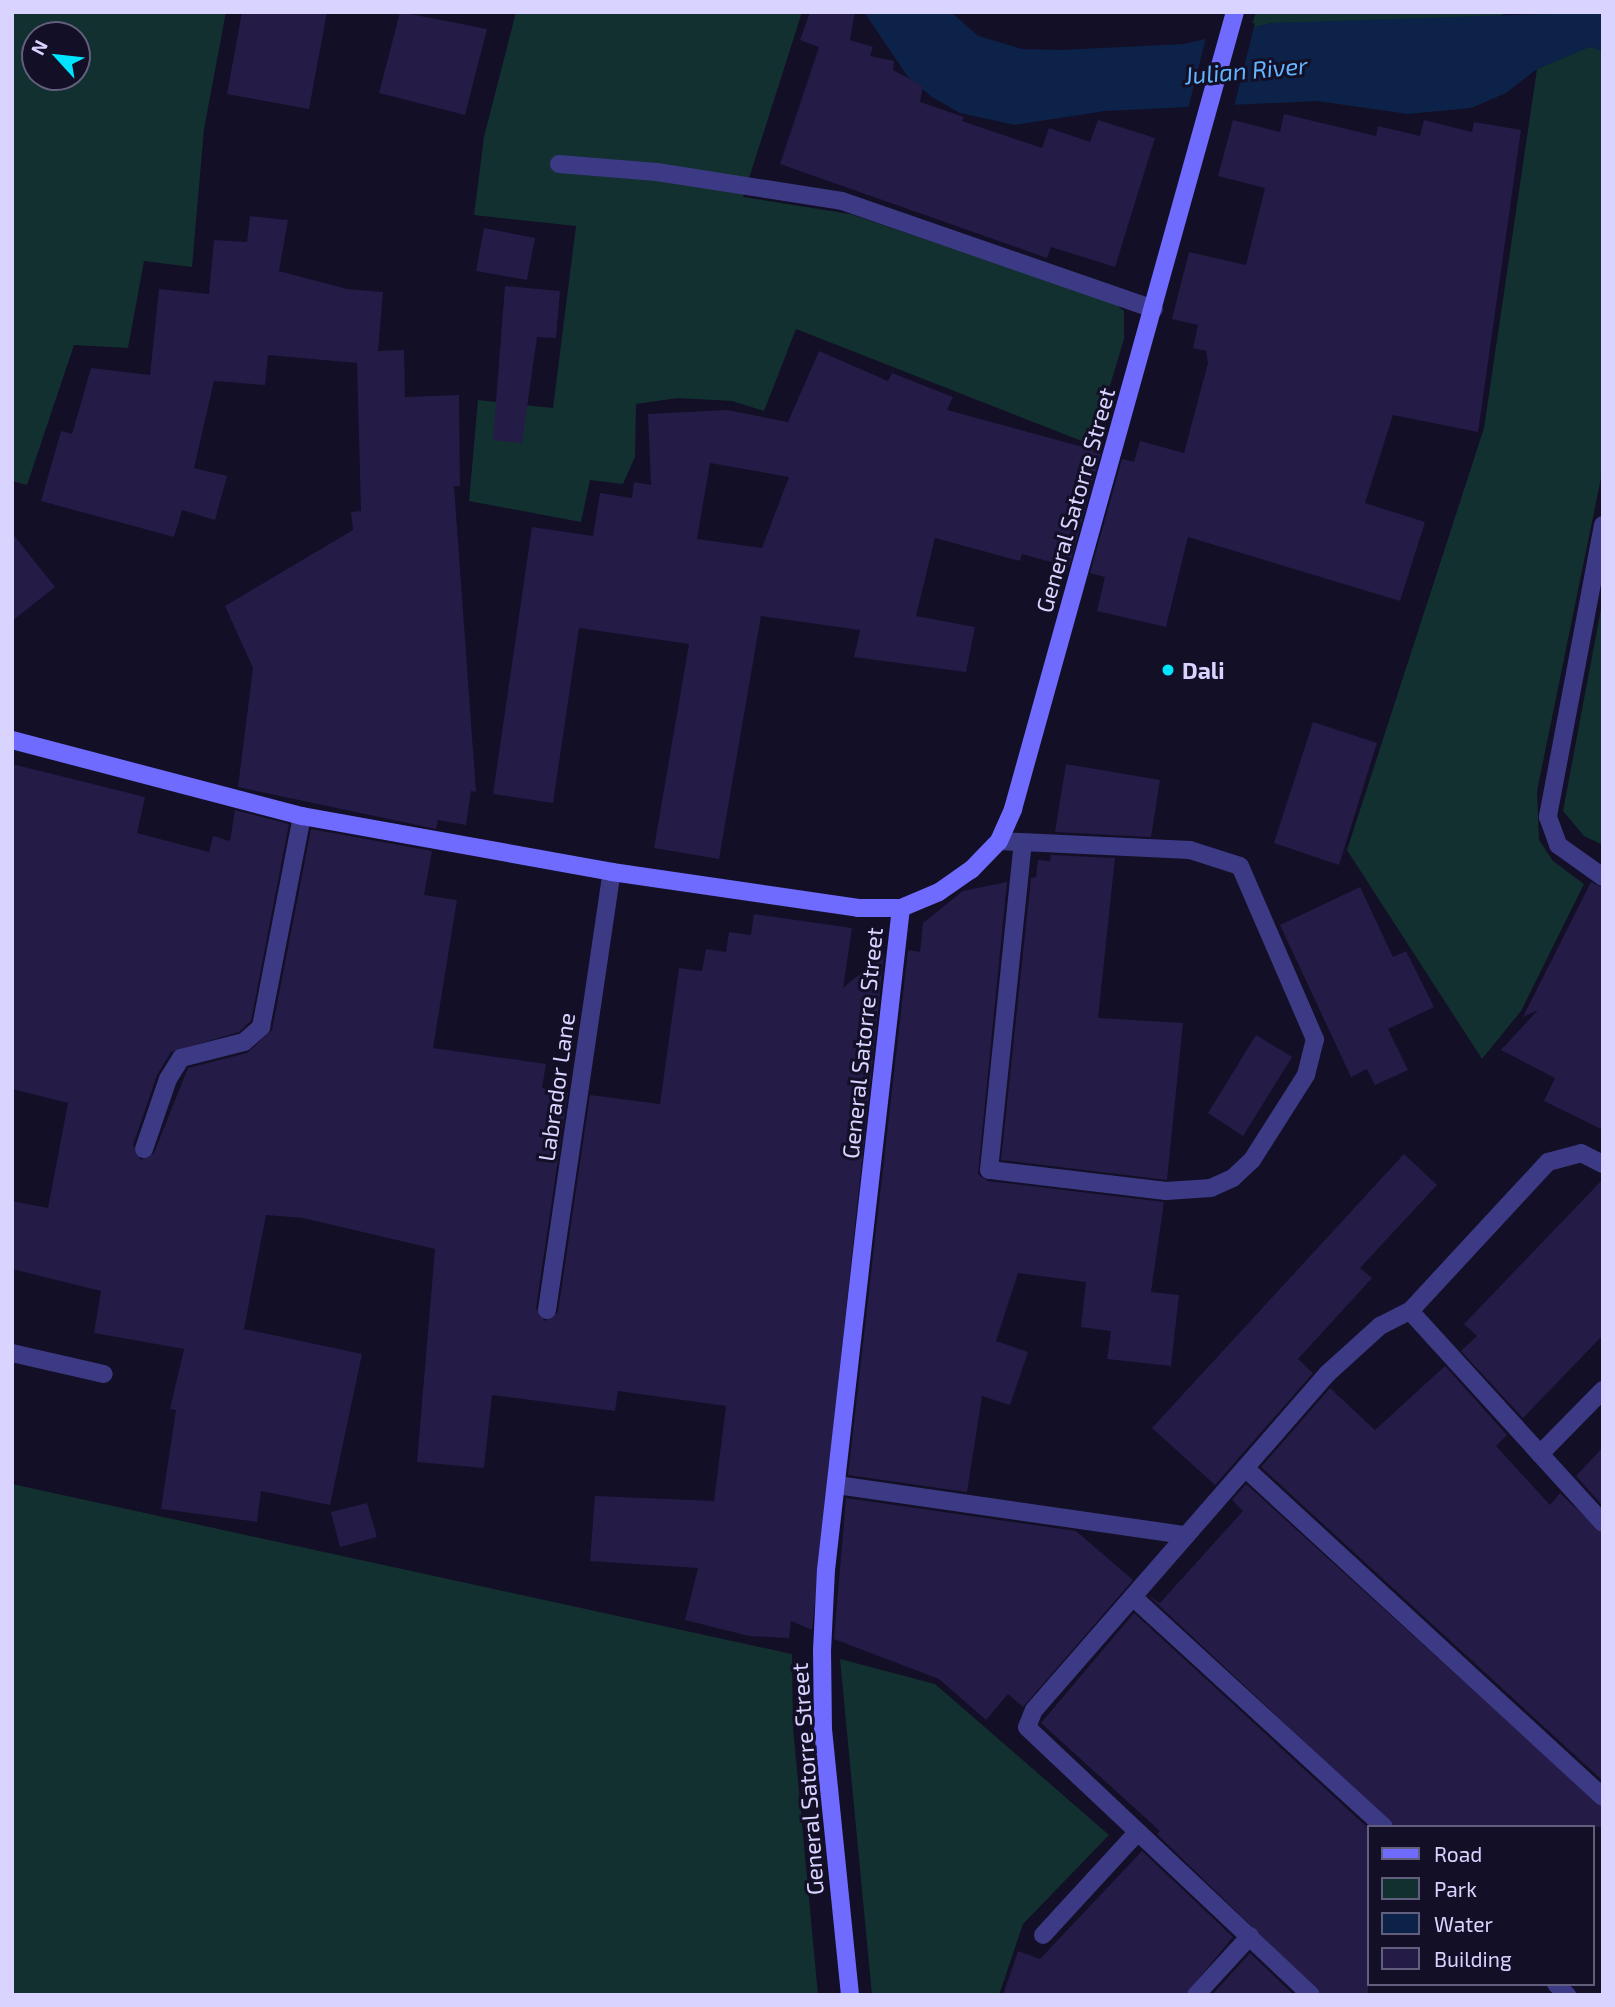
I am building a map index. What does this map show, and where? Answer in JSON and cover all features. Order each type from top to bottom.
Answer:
[{"type":"street","name":"General Satorre Street","points":[[850,1995],[823,1730],[826,1570],[901,908],[939,892],[999,841],[1026,774],[1207,124],[1235,12]]},
{"type":"street","points":[[559,164],[657,172],[842,201],[1154,309]]},
{"type":"street","points":[[1603,526],[1548,817],[1558,845],[1603,877]]},
{"type":"street","points":[[12,740],[302,816],[612,872],[859,908],[901,908]]},
{"type":"street","points":[[144,1149],[168,1079],[181,1058],[244,1042],[261,1027],[302,816]]},
{"type":"street","points":[[999,841],[1190,850],[1240,866],[1315,1039],[1306,1075],[1252,1160],[1233,1178],[1211,1188],[1166,1191],[989,1170],[1023,843]]},
{"type":"street","name":"Labrador Lane","points":[[547,1310],[612,872]]},
{"type":"street","points":[[1311,1995],[1250,1936],[1136,1834],[1027,1727],[1034,1710],[1327,1374],[1380,1326],[1410,1311],[1548,1162],[1581,1153],[1603,1164]]},
{"type":"street","points":[[1410,1311],[1603,1523]]},
{"type":"street","points":[[12,1353],[104,1374]]},
{"type":"street","points":[[1540,1454],[1603,1390]]},
{"type":"street","points":[[1245,1468],[1603,1797]]},
{"type":"street","points":[[837,1485],[1186,1535]]},
{"type":"street","points":[[1133,1597],[1382,1825]]},
{"type":"street","points":[[1043,1935],[1136,1834]]},
{"type":"street","points":[[1196,1995],[1250,1936]]},
{"type":"green space","points":[[12,12],[226,12],[204,129],[192,267],[144,261],[128,348],[74,345],[27,485],[12,481]]},
{"type":"green space","points":[[516,12],[802,12],[743,197],[850,214],[1114,303],[1124,311],[1124,339],[1092,445],[796,329],[764,411],[732,401],[678,398],[636,404],[635,457],[623,484],[590,480],[581,522],[469,501],[478,400],[553,408],[576,226],[474,215],[484,137]]},
{"type":"green space","points":[[1256,12],[1508,12],[1495,19],[1272,23],[1251,28]]},
{"type":"green space","points":[[1590,46],[1603,51],[1603,468],[1537,791],[1539,840],[1553,861],[1584,884],[1521,1011],[1482,1059],[1347,850],[1484,428],[1537,69]]},
{"type":"green space","points":[[1603,598],[1603,845],[1584,836],[1563,811]]},
{"type":"green space","points":[[12,1484],[792,1654],[793,1727],[818,1995],[12,1995]]},
{"type":"green space","points":[[840,1659],[935,1684],[1109,1835],[1023,1924],[999,1995],[872,1995]]},
{"type":"water","name":"Julian River","points":[[864,12],[951,12],[978,36],[1022,49],[1061,50],[1184,44],[1272,23],[1603,12],[1603,51],[1590,47],[1537,69],[1506,93],[1471,108],[1408,114],[1317,101],[1105,111],[1015,125],[960,113],[932,97],[908,77]]},
{"type":"pier","points":[[1255,23],[1233,111],[1187,113],[1207,34]]},
{"type":"building","points":[[242,12],[327,12],[309,109],[227,94]]},
{"type":"building","points":[[400,12],[487,29],[465,115],[379,93]]},
{"type":"building","points":[[810,12],[855,12],[850,40],[873,47],[870,56],[894,61],[893,70],[923,86],[920,102],[964,117],[962,121],[1042,148],[1049,128],[1090,142],[1098,120],[1155,138],[1115,267],[1051,247],[1047,258],[780,164],[819,47],[800,40]]},
{"type":"building","points":[[1284,114],[1376,136],[1378,126],[1420,136],[1424,120],[1472,132],[1474,122],[1521,130],[1478,432],[1393,415],[1365,503],[1425,522],[1400,601],[1188,537],[1166,627],[1097,611],[1105,577],[1090,573],[1122,459],[1134,462],[1140,441],[1184,453],[1208,363],[1206,351],[1193,348],[1198,325],[1172,319],[1189,252],[1246,265],[1265,188],[1218,176],[1233,120],[1280,132]]},
{"type":"building","points":[[250,216],[288,220],[279,271],[347,289],[383,292],[378,351],[404,350],[405,397],[459,395],[460,486],[454,486],[476,792],[471,791],[466,825],[438,820],[436,829],[238,787],[253,668],[225,606],[353,530],[351,512],[361,511],[357,363],[268,355],[265,385],[214,381],[194,468],[227,476],[215,520],[182,510],[174,537],[41,501],[61,431],[72,434],[91,368],[150,375],[159,289],[209,294],[214,240],[247,242]]},
{"type":"building","points":[[484,228],[535,238],[527,280],[476,271]]},
{"type":"building","points":[[505,286],[560,291],[556,338],[537,337],[522,443],[493,440]]},
{"type":"building","points":[[819,351],[888,381],[892,373],[953,397],[947,410],[1101,452],[1069,567],[1022,554],[1020,561],[935,538],[916,616],[975,627],[966,672],[854,657],[860,630],[761,616],[719,859],[654,848],[689,644],[579,628],[553,803],[493,794],[532,527],[593,536],[600,493],[632,498],[634,482],[651,485],[648,414],[727,410],[788,422]],"holes":[[[710,463],[789,477],[762,548],[697,539]]]},
{"type":"building","points":[[12,533],[55,587],[12,621]]},
{"type":"building","points":[[1313,722],[1377,743],[1339,865],[1274,843]]},
{"type":"building","points":[[12,764],[145,797],[137,833],[209,852],[213,836],[230,841],[235,810],[289,824],[251,1021],[239,1032],[171,1052],[157,1075],[133,1145],[141,1160],[154,1153],[188,1068],[247,1053],[272,1030],[311,829],[432,851],[424,895],[457,900],[433,1048],[546,1064],[542,1088],[568,1092],[536,1308],[545,1321],[558,1312],[590,1095],[660,1104],[679,968],[702,971],[706,949],[726,952],[729,932],[751,935],[754,914],[852,928],[843,988],[884,954],[812,1630],[791,1621],[789,1638],[749,1636],[685,1620],[698,1568],[590,1561],[595,1496],[714,1501],[726,1406],[618,1391],[615,1411],[492,1395],[484,1468],[417,1462],[435,1249],[303,1218],[266,1215],[244,1329],[362,1354],[330,1505],[261,1491],[257,1522],[161,1509],[176,1410],[170,1409],[184,1349],[94,1333],[101,1291],[12,1269],[12,1201],[48,1208],[68,1103],[12,1089]]},
{"type":"building","points":[[1066,764],[1160,780],[1151,837],[1055,832]]},
{"type":"building","points":[[1051,855],[1115,858],[1098,1018],[1183,1023],[1167,1180],[1001,1160],[1031,878],[1036,877],[1038,860],[1050,861]]},
{"type":"building","points":[[1007,882],[978,1174],[988,1181],[1164,1202],[1151,1292],[1179,1295],[1171,1366],[1107,1359],[1111,1331],[1081,1327],[1086,1282],[1018,1273],[996,1341],[1028,1352],[1010,1405],[982,1396],[967,1492],[848,1475],[908,950],[920,952],[923,923],[963,891]]},
{"type":"building","points":[[1591,882],[1603,888],[1603,1130],[1544,1101],[1555,1078],[1501,1050],[1538,1010],[1523,1017]]},
{"type":"building","points":[[1360,887],[1393,957],[1406,951],[1434,1007],[1388,1029],[1408,1070],[1375,1085],[1367,1069],[1351,1077],[1280,925]]},
{"type":"building","points":[[1256,1035],[1292,1057],[1243,1136],[1208,1113]]},
{"type":"building","points":[[1404,1154],[1437,1185],[1360,1268],[1372,1278],[1298,1359],[1313,1373],[1215,1485],[1152,1428]]},
{"type":"building","points":[[1603,1179],[1603,1335],[1523,1418],[1461,1351],[1477,1336],[1464,1324]]},
{"type":"building","points":[[1445,1366],[1507,1435],[1496,1446],[1550,1505],[1560,1493],[1603,1534],[1603,1781],[1261,1467],[1330,1388],[1375,1430]]},
{"type":"building","points":[[1603,1447],[1603,1506],[1576,1476]]},
{"type":"building","points":[[1246,1484],[1603,1808],[1603,1827],[1393,1825],[1149,1596],[1160,1603],[1243,1511],[1232,1500]]},
{"type":"building","points":[[846,1498],[1076,1531],[1133,1580],[1023,1707],[1008,1694],[986,1720],[939,1679],[834,1639]]},
{"type":"building","points":[[367,1503],[377,1537],[340,1547],[331,1512]]},
{"type":"building","points":[[1134,1613],[1366,1826],[1368,1995],[1322,1995],[1157,1834],[1160,1831],[1041,1723]]},
{"type":"building","points":[[1142,1851],[1233,1937],[1185,1995],[1003,1995],[1018,1951],[1040,1959]]},
{"type":"building","points":[[1250,1953],[1294,1995],[1212,1995]]},
{"type":"place","name":"Dali","points":[[1168,670]]}]
